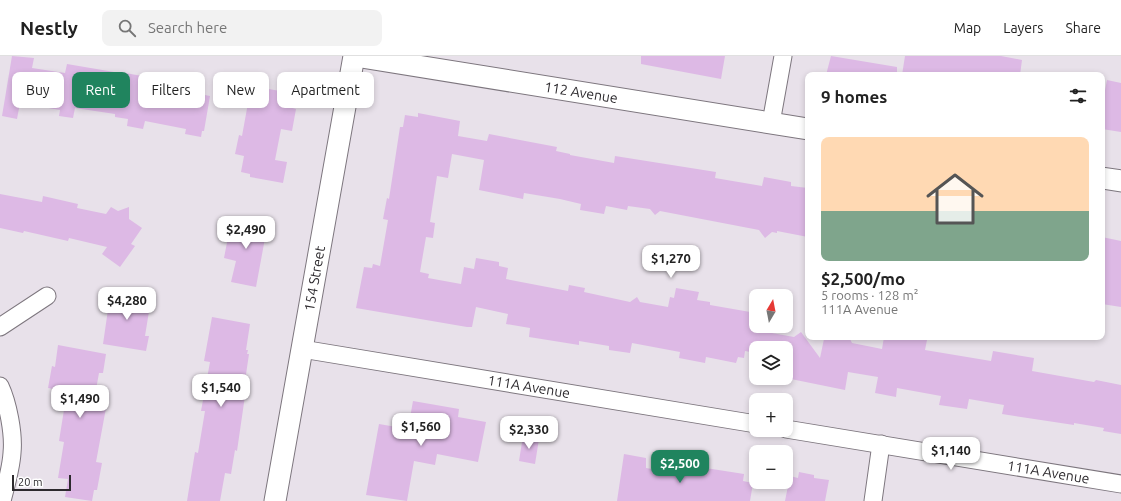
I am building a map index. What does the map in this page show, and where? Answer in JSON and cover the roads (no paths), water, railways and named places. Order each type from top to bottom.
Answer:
[{"type":"street","name":"112 Avenue","points":[[355,56],[805,129]]},
{"type":"street","name":"154 Street","points":[[275,501],[355,56]]},
{"type":"street","points":[[771,123],[783,56]]},
{"type":"street","points":[[1105,178],[1121,181]]},
{"type":"street","points":[[0,327],[47,296]]},
{"type":"street","name":"111A Avenue","points":[[302,349],[749,423]]},
{"type":"street","points":[[0,386],[4,394],[10,422],[12,452],[2,501]]},
{"type":"street","name":"111A Avenue","points":[[793,430],[1121,484]]},
{"type":"street","points":[[873,501],[881,444]]}]
